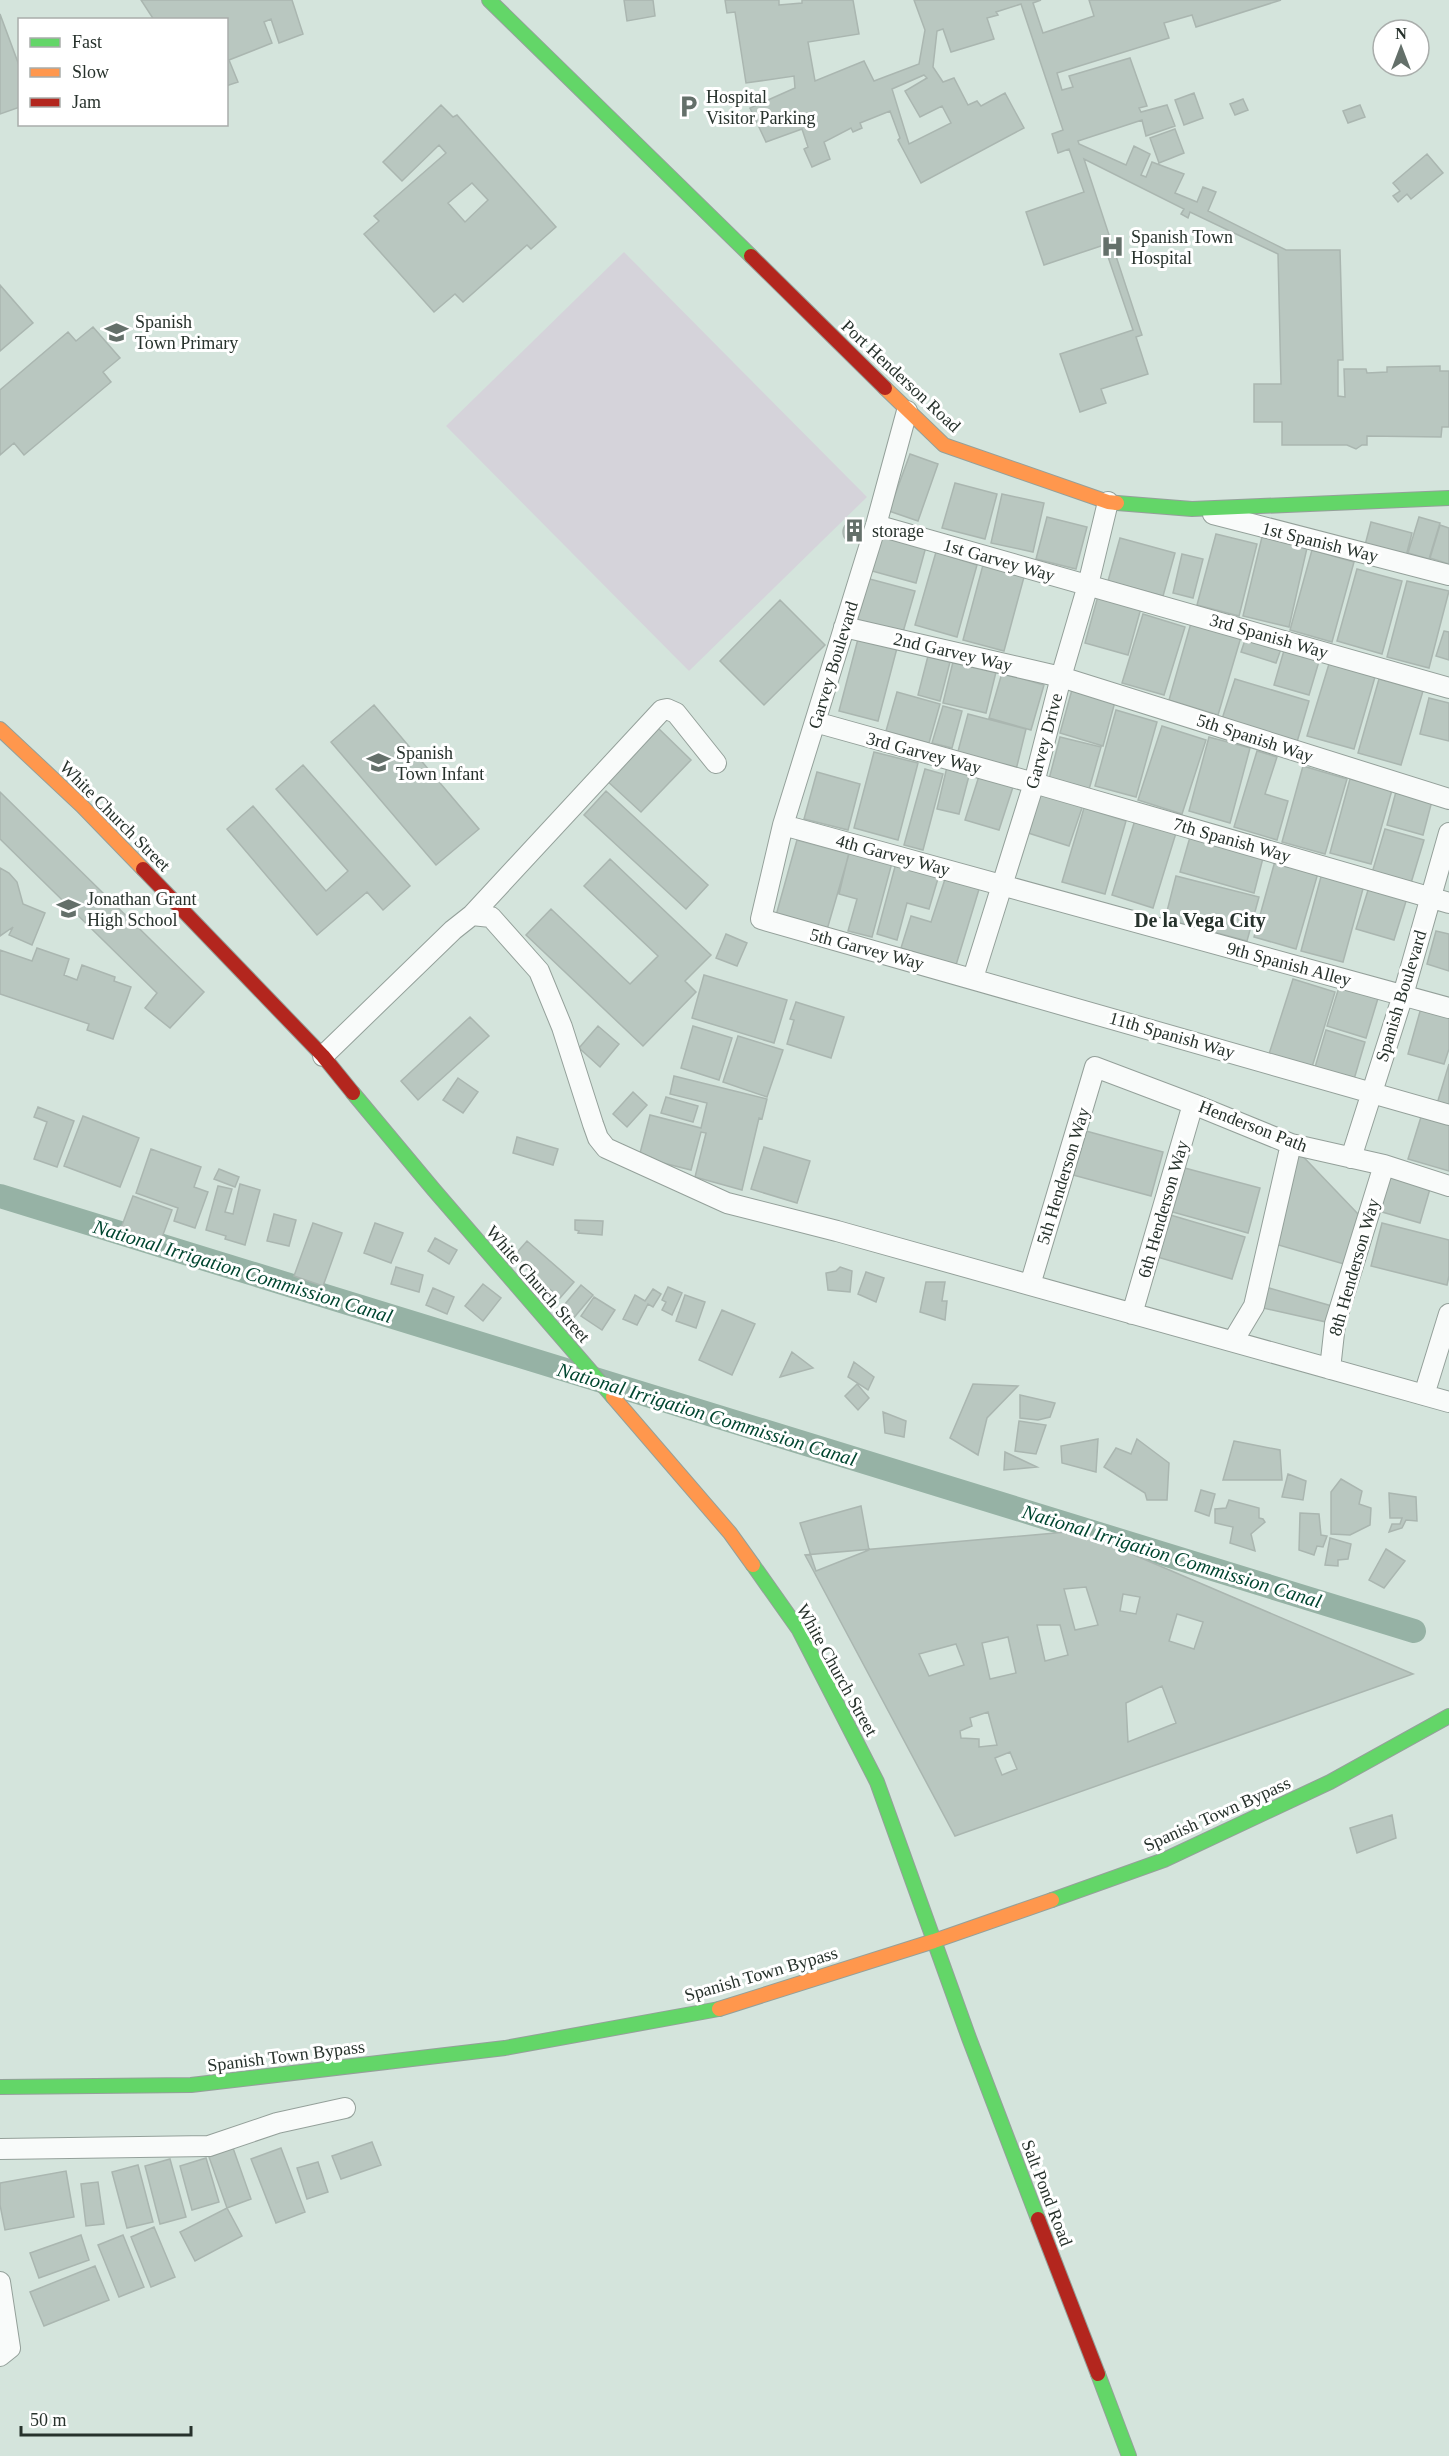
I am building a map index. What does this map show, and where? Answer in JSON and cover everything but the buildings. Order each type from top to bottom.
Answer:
[{"type":"street","name":"Port Henderson Road","points":[[489,0],[944,445],[1108,502],[1192,509],[1449,498]]},
{"type":"street","name":"Garvey Boulevard","points":[[761,919],[783,825],[876,525],[907,411]]},
{"type":"street","name":"Garvey Drive","points":[[973,978],[1034,783],[1108,502]]},
{"type":"street","name":"1st Spanish Way","points":[[1192,509],[1449,575]]},
{"type":"street","name":"1st Garvey Way","points":[[876,525],[1088,585]]},
{"type":"street","name":"3rd Spanish Way","points":[[1088,585],[1449,688]]},
{"type":"street","name":"2nd Garvey Way","points":[[844,627],[1061,677]]},
{"type":"street","name":"5th Spanish Way","points":[[1061,677],[1449,799]]},
{"type":"street","points":[[323,1056],[453,930],[472,915],[662,710],[667,709],[676,713],[716,764]]},
{"type":"street","name":"3rd Garvey Way","points":[[815,722],[1034,783]]},
{"type":"street","name":"White Church Street","points":[[0,729],[97,821],[323,1056],[441,1200],[730,1533],[799,1630],[877,1782],[934,1941]]},
{"type":"street","name":"7th Spanish Way","points":[[1034,783],[1440,900]]},
{"type":"street","name":"4th Garvey Way","points":[[783,825],[1002,885]]},
{"type":"street","name":"Spanish Boulevard","points":[[1351,1158],[1403,995],[1440,900],[1449,833]]},
{"type":"street","name":"9th Spanish Alley","points":[[1002,885],[1449,1008]]},
{"type":"street","points":[[472,915],[491,917],[539,971],[562,1027],[592,1124],[598,1138],[606,1148],[727,1203],[1449,1402]]},
{"type":"street","name":"5th Garvey Way","points":[[761,919],[973,978]]},
{"type":"street","name":"11th Spanish Way","points":[[973,978],[1449,1115]]},
{"type":"street","name":"5th Henderson Way","points":[[1030,1285],[1095,1067]]},
{"type":"street","name":"Henderson Path","points":[[1095,1067],[1291,1144],[1384,1165],[1449,1186]]},
{"type":"street","name":"6th Henderson Way","points":[[1132,1314],[1193,1104]]},
{"type":"street","points":[[1233,1341],[1254,1306],[1291,1144]]},
{"type":"street","name":"8th Henderson Way","points":[[1330,1369],[1335,1324],[1384,1165]]},
{"type":"street","points":[[1424,1395],[1449,1314]]},
{"type":"street","name":"Spanish Town Bypass","points":[[0,2087],[191,2085],[504,2048],[722,2008],[934,1941],[1164,1860],[1330,1782],[1449,1716]]},
{"type":"street","name":"Salt Pond Road","points":[[934,1941],[1081,2334],[1130,2456]]},
{"type":"street","points":[[0,2150],[209,2146],[277,2123],[345,2108]]},
{"type":"street","points":[[0,2282],[10,2348],[0,2356]]},
{"type":"shaded area","points":[[624,252],[867,497],[689,671],[446,426]]},
{"type":"waterway","name":"National Irrigation Commission Canal","points":[[0,1196],[1414,1631]]},
{"type":"traffic: fast","points":[[489,0],[751,256]]},
{"type":"traffic: fast","points":[[1117,503],[1192,509],[1449,498]]},
{"type":"traffic: fast","points":[[353,1093],[613,1397]]},
{"type":"traffic: fast","points":[[753,1565],[799,1630],[877,1782],[969,2038],[1038,2219]]},
{"type":"traffic: fast","points":[[1052,1900],[1164,1860],[1330,1782],[1449,1716]]},
{"type":"traffic: fast","points":[[0,2087],[191,2085],[505,2048],[719,2009]]},
{"type":"traffic: fast","points":[[1098,2374],[1129,2456]]},
{"type":"traffic: slow","points":[[885,388],[944,445],[1108,502],[1117,503]]},
{"type":"traffic: slow","points":[[0,729],[82,806],[143,869]]},
{"type":"traffic: slow","points":[[613,1397],[730,1533],[753,1565]]},
{"type":"traffic: slow","points":[[719,2009],[934,1941],[1052,1900]]},
{"type":"traffic: jam","points":[[751,256],[885,388]]},
{"type":"traffic: jam","points":[[143,869],[323,1056],[353,1093]]},
{"type":"traffic: jam","points":[[1038,2219],[1098,2374]]},
{"type":"place","name":"Hospital Visitor Parking","points":[[688,107]]},
{"type":"place","name":"Spanish Town Hospital","points":[[1113,247]]},
{"type":"place","name":"Spanish Town Primary","points":[[117,332]]},
{"type":"place","name":"storage","points":[[854,531]]},
{"type":"place","name":"Spanish Town Infant","points":[[378,763]]},
{"type":"place","name":"Jonathan Grant High School","points":[[69,909]]},
{"type":"district","name":"De la Vega City","points":[[1200,920]]}]
